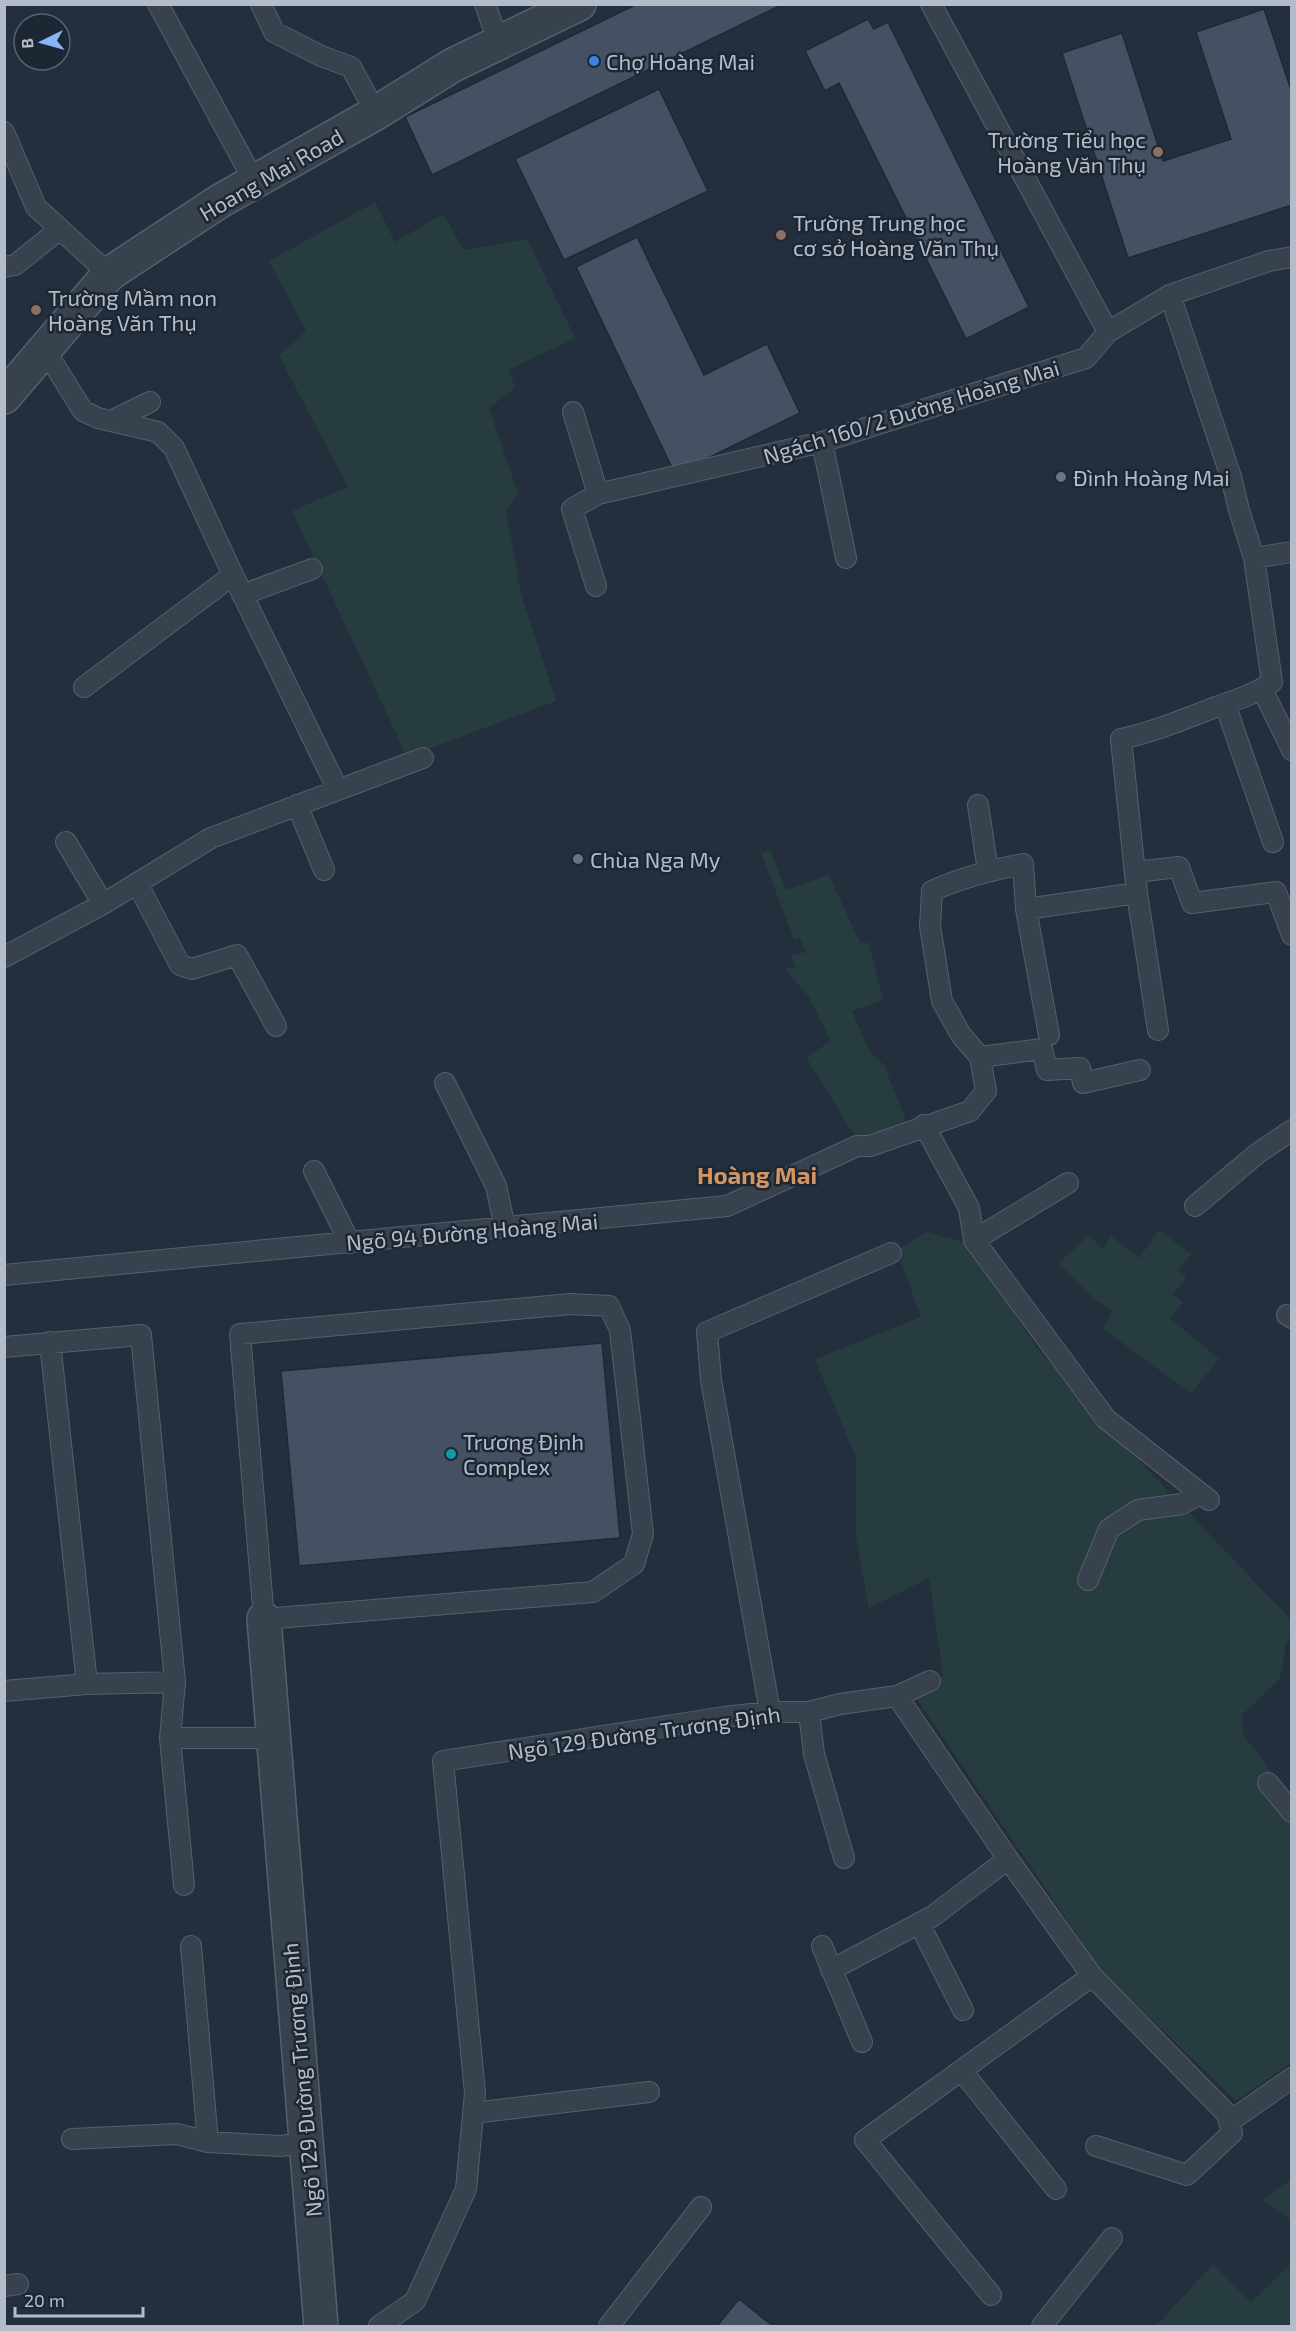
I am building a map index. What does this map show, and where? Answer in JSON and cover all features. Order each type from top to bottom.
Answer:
[{"type":"street","name":"Hoang Mai Road","points":[[4,397],[110,274],[220,201],[376,113],[453,65],[579,4]]},
{"type":"street","name":"Ngõ 129 Đường Trương Định","points":[[264,1619],[321,2326]]},
{"type":"lane","points":[[158,4],[254,181]]},
{"type":"lane","points":[[261,4],[273,32],[321,56],[351,67],[376,113]]},
{"type":"lane","points":[[485,4],[499,44]]},
{"type":"lane","points":[[932,5],[1108,332]]},
{"type":"lane","points":[[4,132],[36,207],[110,274]]},
{"type":"lane","points":[[4,267],[15,265],[60,229]]},
{"type":"lane","name":"Ngách 160/2 Đường Hoàng Mai","points":[[596,585],[572,508],[598,494],[822,442],[1086,358],[1108,332],[1170,295],[1269,261],[1292,257]]},
{"type":"lane","points":[[1158,1030],[1137,893],[1121,739],[1146,733],[1225,704],[1262,689],[1272,682],[1254,558],[1231,477],[1170,295]]},
{"type":"lane","points":[[45,350],[83,411],[98,418],[158,432],[174,448],[242,595],[338,790]]},
{"type":"lane","points":[[111,421],[150,402]]},
{"type":"lane","points":[[573,412],[598,494]]},
{"type":"lane","points":[[822,442],[846,558]]},
{"type":"lane","points":[[1254,558],[1292,552]]},
{"type":"lane","points":[[242,595],[312,569]]},
{"type":"lane","points":[[84,687],[233,575]]},
{"type":"lane","points":[[1262,689],[1292,750]]},
{"type":"lane","points":[[1225,704],[1273,842]]},
{"type":"lane","points":[[4,957],[103,904],[211,838],[423,758]]},
{"type":"lane","points":[[297,805],[324,870]]},
{"type":"lane","points":[[978,805],[988,871]]},
{"type":"lane","points":[[66,842],[103,904]]},
{"type":"lane","points":[[1049,1035],[1026,909],[1023,864],[954,881],[932,891],[930,926],[942,1001],[961,1035],[980,1057],[1042,1049],[1047,1070],[1080,1068],[1083,1083],[1140,1070]]},
{"type":"lane","points":[[1135,872],[1179,867],[1192,903],[1276,892],[1292,935]]},
{"type":"lane","points":[[137,883],[180,964],[192,969],[237,955],[276,1026]]},
{"type":"lane","points":[[1026,909],[1137,893]]},
{"type":"lane","name":"Ngõ 94 Đường Hoàng Mai","points":[[4,1275],[727,1206],[857,1146],[870,1146],[924,1125],[970,1111],[986,1091],[980,1057]]},
{"type":"lane","points":[[445,1083],[496,1186],[505,1228]]},
{"type":"lane","points":[[924,1125],[969,1208],[974,1240],[1106,1419],[1204,1497],[1182,1504],[1138,1510],[1110,1529],[1088,1580]]},
{"type":"lane","points":[[1195,1206],[1258,1153],[1292,1130]]},
{"type":"lane","points":[[314,1171],[350,1242]]},
{"type":"lane","points":[[974,1240],[1068,1183]]},
{"type":"lane","points":[[771,1712],[711,1380],[707,1332],[891,1253]]},
{"type":"lane","points":[[572,1304],[609,1306],[620,1330],[643,1534],[634,1564],[593,1592],[264,1619],[240,1334],[572,1304]]},
{"type":"lane","points":[[4,1347],[141,1335],[175,1682],[170,1738],[184,1885]]},
{"type":"lane","points":[[50,1342],[87,1684]]},
{"type":"lane","name":"Ngõ 129 Đường Trương Định","points":[[379,2326],[415,2301],[466,2189],[475,2093],[443,1761],[771,1712],[809,1712],[840,1704],[897,1696],[930,1681]]},
{"type":"lane","points":[[4,1690],[87,1684],[175,1682]]},
{"type":"lane","points":[[897,1696],[1008,1859],[1092,1976],[1227,2114],[1232,2133],[1186,2175],[1096,2146]]},
{"type":"lane","points":[[809,1712],[814,1754],[844,1858]]},
{"type":"lane","points":[[170,1738],[274,1738]]},
{"type":"lane","points":[[1268,1783],[1292,1812]]},
{"type":"lane","points":[[831,1970],[933,1916],[1008,1859]]},
{"type":"lane","points":[[919,1923],[963,2010]]},
{"type":"lane","points":[[191,1946],[208,2142]]},
{"type":"lane","points":[[822,1946],[862,2042]]},
{"type":"lane","points":[[991,2295],[865,2140],[1092,1976]]},
{"type":"lane","points":[[962,2071],[1056,2189]]},
{"type":"lane","points":[[1229,2122],[1292,2078]]},
{"type":"lane","points":[[473,2113],[649,2092]]},
{"type":"lane","points":[[72,2139],[177,2134],[208,2142],[280,2146],[306,2144]]},
{"type":"lane","points":[[609,2326],[701,2207]]},
{"type":"lane","points":[[1042,2326],[1112,2238]]},
{"type":"green space","points":[[375,202],[395,242],[443,214],[464,250],[527,239],[575,338],[509,370],[515,388],[489,408],[518,494],[506,510],[521,594],[556,701],[407,757],[292,511],[348,487],[279,356],[306,331],[269,261]]},
{"type":"green space","points":[[770,849],[786,890],[829,875],[860,943],[869,943],[883,1000],[852,1011],[870,1052],[884,1065],[908,1126],[867,1140],[854,1135],[806,1057],[831,1041],[809,997],[785,969],[796,967],[790,956],[806,952],[800,938],[794,939],[761,853]]},
{"type":"green space","points":[[1159,1230],[1192,1254],[1179,1269],[1186,1278],[1173,1295],[1183,1302],[1170,1318],[1219,1359],[1191,1393],[1103,1329],[1112,1310],[1097,1301],[1059,1263],[1089,1235],[1103,1249],[1111,1236],[1139,1258]]},
{"type":"green space","points":[[927,1232],[966,1243],[1038,1349],[1131,1452],[1291,1620],[1291,1636],[1286,1644],[1280,1679],[1242,1715],[1243,1734],[1291,1799],[1291,2063],[1236,2101],[1102,1972],[915,1696],[943,1675],[929,1578],[869,1608],[856,1538],[856,1458],[815,1359],[921,1317],[897,1250]]},
{"type":"green space","points":[[1291,2180],[1291,2220],[1262,2199]]},
{"type":"green space","points":[[1291,2263],[1291,2326],[1156,2326],[1213,2264],[1251,2302]]},
{"type":"building","name":"Chợ Hoàng Mai","points":[[637,4],[783,4],[432,175],[405,117]]},
{"type":"building","points":[[1264,9],[1292,93],[1292,205],[1128,258],[1062,53],[1122,33],[1163,161],[1231,139],[1196,32]]},
{"type":"building","points":[[868,19],[874,29],[888,22],[1029,307],[966,339],[839,83],[825,91],[805,51]]},
{"type":"building","points":[[659,89],[708,191],[564,260],[515,159]]},
{"type":"building","points":[[637,237],[704,375],[767,344],[800,413],[675,474],[576,267]]},
{"type":"building","name":"Trương Định Complex","points":[[602,1343],[620,1538],[299,1566],[281,1371]]},
{"type":"building","points":[[739,2299],[764,2319],[773,2326],[717,2326]]},
{"type":"place","name":"Chợ Hoàng Mai","points":[[594,61]]},
{"type":"place","name":"Trường Tiểu học Hoàng Văn Thụ","points":[[1158,152]]},
{"type":"place","name":"Trường Trung học cơ sở Hoàng Văn Thụ","points":[[781,235]]},
{"type":"place","name":"Trường Mầm non Hoàng Văn Thụ","points":[[36,310]]},
{"type":"place","name":"Đình Hoàng Mai","points":[[1061,477]]},
{"type":"place","name":"Chùa Nga My","points":[[578,859]]},
{"type":"place","name":"Trương Định Complex","points":[[451,1454]]},
{"type":"district","name":"Hoàng Mai","points":[[757,1174]]}]
